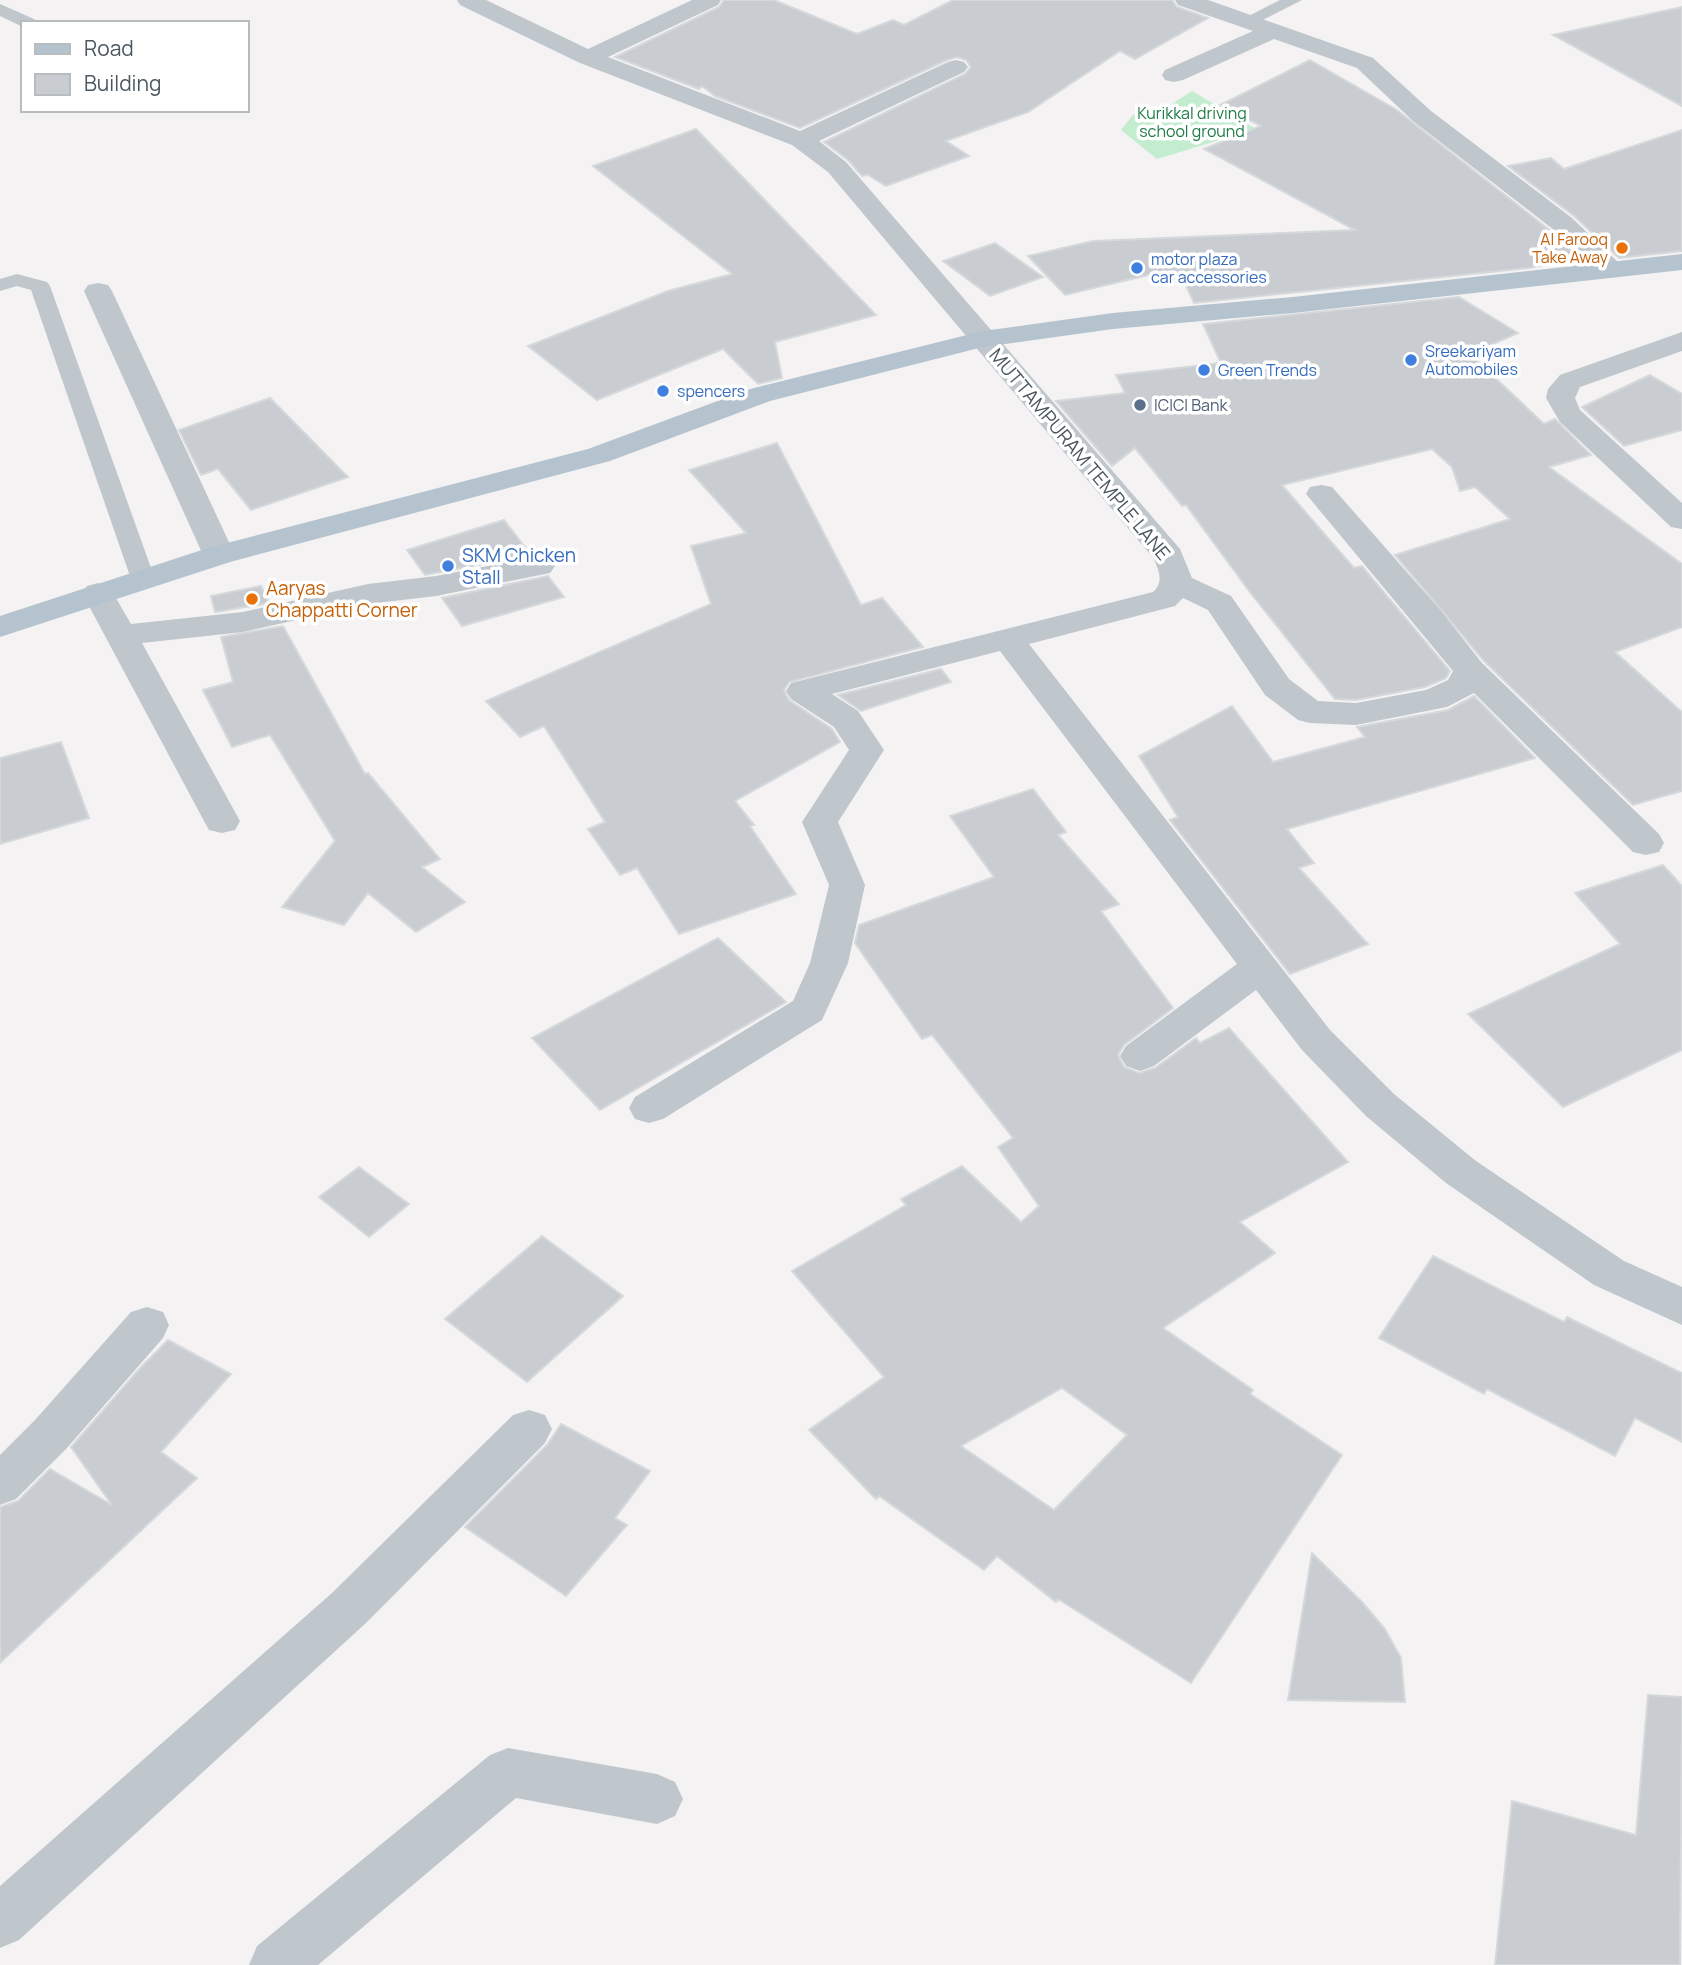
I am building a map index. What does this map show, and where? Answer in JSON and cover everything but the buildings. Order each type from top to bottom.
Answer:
[{"type":"main road","points":[[0,627],[219,555],[599,455],[760,395],[984,339],[1113,321],[1307,303],[1682,262]]},
{"type":"street","name":"MUTTAMPURAM TEMPLE LANE","points":[[467,0],[588,58],[801,140],[837,167],[1169,556],[1177,571],[1177,583],[1172,593],[1164,599],[803,691],[846,719],[867,750],[820,822],[846,885],[829,963],[808,1010],[649,1108]]},
{"type":"street","points":[[588,58],[710,0]]},
{"type":"street","points":[[1186,0],[1365,63],[1422,116],[1563,224],[1610,268]]},
{"type":"street","points":[[1174,75],[1273,31]]},
{"type":"street","points":[[801,140],[956,67]]},
{"type":"street","points":[[98,291],[219,555]]},
{"type":"street","points":[[1682,341],[1570,381],[1561,388],[1559,397],[1562,407],[1570,416],[1682,520]]},
{"type":"street","points":[[1321,494],[1430,619],[1470,670],[1646,843]]},
{"type":"street","points":[[120,635],[243,622],[368,594],[436,586],[539,566]]},
{"type":"street","points":[[1177,583],[1220,603],[1277,687],[1310,712],[1356,714],[1436,699],[1461,687],[1470,670]]},
{"type":"street","points":[[98,593],[222,821]]},
{"type":"street","points":[[1007,637],[1316,1040],[1380,1105],[1461,1172],[1609,1273],[1682,1307]]},
{"type":"street","points":[[1140,1056],[1260,967]]},
{"type":"street","points":[[0,1485],[51,1434],[148,1325]]},
{"type":"street","points":[[0,1921],[349,1608],[529,1429]]},
{"type":"street","points":[[276,1965],[508,1772],[657,1799]]},
{"type":"lane","points":[[1247,21],[1294,0]]},
{"type":"lane","points":[[0,9],[24,21]]},
{"type":"lane","points":[[0,285],[16,280],[40,286],[143,579]]},
{"type":"green space","name":"Kurikkal driving school ground","points":[[1192,91],[1256,129],[1157,159],[1121,130],[1133,115],[1167,107]]},
{"type":"place","name":"Al Farooq Take Away","points":[[1622,248]]},
{"type":"place","name":"motor plaza car accessories","points":[[1137,268]]},
{"type":"place","name":"Sreekariyam Automobiles","points":[[1411,360]]},
{"type":"place","name":"Green Trends","points":[[1204,370]]},
{"type":"place","name":"spencers","points":[[663,391]]},
{"type":"place","name":"ICICI Bank","points":[[1140,405]]},
{"type":"place","name":"SKM Chicken Stall","points":[[448,566]]},
{"type":"place","name":"Aaryas Chappatti Corner","points":[[252,599]]}]
